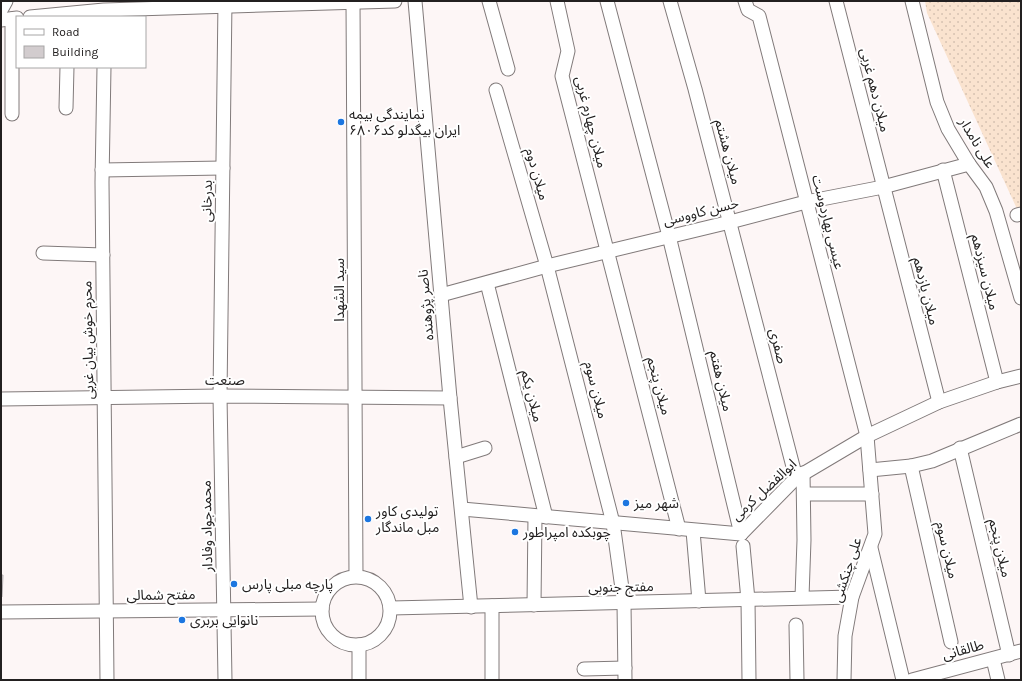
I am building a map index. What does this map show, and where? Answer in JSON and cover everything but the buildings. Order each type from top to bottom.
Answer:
[{"type":"street","points":[[1,10],[6,1]]},
{"type":"street","points":[[49,16],[68,15],[104,9],[225,4],[395,1]]},
{"type":"street","name":"ناصر پژوهنده","points":[[415,1],[450,398],[471,607]]},
{"type":"street","points":[[489,1],[508,69]]},
{"type":"street","name":"میلان چهارم غربی","points":[[557,1],[568,51],[562,76],[607,251]]},
{"type":"street","name":"میلان هفتم","points":[[608,1],[636,103],[742,540],[748,600],[749,680]]},
{"type":"street","name":"میلان هشتم","points":[[670,1],[730,222]]},
{"type":"street","name":"عیسی بهاردوست","points":[[745,1],[748,10],[759,16],[867,436],[870,470]]},
{"type":"street","name":"میلان دهم غربی","points":[[836,1],[883,187]]},
{"type":"street","name":"علی نامدار","points":[[912,1],[937,102],[948,129],[969,164],[986,187],[996,211],[1021,298]]},
{"type":"street","name":"سید الشهدا","points":[[353,2],[356,576]]},
{"type":"street","name":"بدرخانی","points":[[220,396],[225,4]]},
{"type":"street","points":[[10,19],[12,114]]},
{"type":"street","points":[[66,108],[67,68]]},
{"type":"street","name":"محرم خوش بیان غربی","points":[[104,68],[102,170],[107,680]]},
{"type":"street","name":"میلان دوم","points":[[496,90],[547,266]]},
{"type":"street","name":"حسن کاووسی","points":[[441,295],[607,251],[730,222],[806,202],[883,187],[969,164]]},
{"type":"street","points":[[102,170],[223,168]]},
{"type":"street","name":"میلان سیزدهم","points":[[943,170],[997,382]]},
{"type":"street","name":"میلان یازدهم","points":[[883,187],[939,402]]},
{"type":"street","name":"صفری","points":[[730,222],[804,494],[802,597]]},
{"type":"street","name":"میلان پنجم","points":[[607,251],[679,529]]},
{"type":"street","points":[[43,254],[103,255]]},
{"type":"street","name":"میلان سوم","points":[[547,266],[613,523],[624,603],[625,674]]},
{"type":"street","name":"میلان یکم","points":[[487,283],[540,516],[534,605]]},
{"type":"street","name":"ابوالفضل کرمی","points":[[462,509],[679,529],[742,540],[799,476],[867,436],[939,402],[997,382],[1021,376]]},
{"type":"street","name":"صنعت","points":[[1,399],[220,396],[450,398]]},
{"type":"street","name":"محمدجواد وفادار","points":[[220,396],[225,610],[225,680]]},
{"type":"street","points":[[870,470],[911,466],[932,461],[960,448],[1021,424]]},
{"type":"street","points":[[456,457],[485,448]]},
{"type":"street","name":"میلان پنجم","points":[[960,448],[1015,653]]},
{"type":"street","name":"میلان سوم","points":[[911,466],[951,642]]},
{"type":"street","name":"علی چنکشی","points":[[844,680],[845,636],[852,597],[875,534],[870,470]]},
{"type":"street","points":[[804,494],[872,494]]},
{"type":"street","points":[[693,531],[698,601]]},
{"type":"street","points":[[871,548],[903,680]]},
{"type":"street","points":[[356,576],[376,582],[389,598],[391,608],[390,619],[386,629],[379,637],[370,643],[359,645],[348,644],[337,640],[323,621],[322,610],[324,599],[329,590],[336,582],[356,576]]},
{"type":"street","name":"مفتح جنوبی","points":[[391,608],[852,597]]},
{"type":"street","points":[[492,606],[492,680]]},
{"type":"street","name":"مفتح شمالی","points":[[1,612],[322,610]]},
{"type":"street","points":[[796,626],[797,680]]},
{"type":"street","points":[[359,645],[359,680]]},
{"type":"street","name":"طالقانی","points":[[919,679],[1015,653]]},
{"type":"street","points":[[993,659],[998,680]]},
{"type":"street","points":[[584,669],[625,674]]},
{"type":"shaded area","points":[[925,1],[1021,1],[1021,208],[1017,209],[927,13]]},
{"type":"place","name":"نمایندگی بیمه ایران بیگدلو کد۶۸۰۶","points":[[341,122]]},
{"type":"place","name":"شهر میز","points":[[626,503]]},
{"type":"place","name":"تولیدی کاور مبل ماندگار","points":[[368,519]]},
{"type":"place","name":"چوبکده امپراطور","points":[[515,532]]},
{"type":"place","name":"پارچه مبلی پارس","points":[[234,584]]},
{"type":"place","name":"نانوایی بربری","points":[[182,620]]}]
